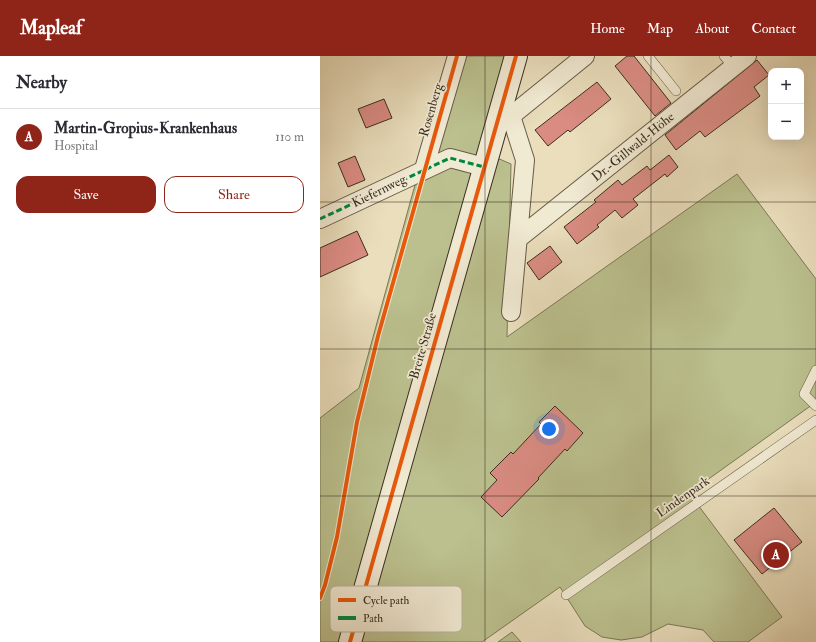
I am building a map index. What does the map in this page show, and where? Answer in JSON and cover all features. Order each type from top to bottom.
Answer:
[{"type":"main road","name":"Breite Straße","points":[[366,586],[484,167],[505,115],[516,56]]},
{"type":"main road","name":"Breite Straße","points":[[350,642],[353,632]]},
{"type":"street","name":"Rosenberg","points":[[424,169],[457,56]]},
{"type":"street","points":[[511,312],[525,160],[505,115],[585,56]]},
{"type":"street","name":"Dr.-Gillwald-Höhe","points":[[518,238],[728,62],[746,56]]},
{"type":"street","name":"Kiefernweg","points":[[320,219],[450,158],[484,167]]},
{"type":"lane","points":[[648,56],[676,91]]},
{"type":"lane","points":[[816,370],[804,394],[816,406]]},
{"type":"lane","name":"Lindenpark","points":[[566,595],[816,420]]},
{"type":"green space","points":[[453,56],[508,56],[358,586],[330,586],[330,632],[345,632],[342,642],[320,642],[320,418],[359,388],[413,192]]},
{"type":"green space","points":[[497,158],[511,164],[507,337],[737,174],[816,279],[816,402],[689,493],[782,617],[748,642],[714,642],[703,630],[668,624],[642,637],[621,640],[602,637],[585,626],[560,587],[482,642],[359,642],[362,632],[462,632],[462,586],[375,586]]},
{"type":"green space","points":[[512,632],[521,642],[498,642]]},
{"type":"building","points":[[627,56],[634,56],[671,103],[655,116],[615,66]]},
{"type":"building","points":[[757,60],[768,74],[768,76],[754,87],[760,96],[705,137],[700,131],[676,150],[665,135]]},
{"type":"building","points":[[597,82],[611,99],[570,132],[568,130],[548,146],[535,130]]},
{"type":"building","points":[[384,99],[392,118],[366,128],[358,109]]},
{"type":"building","points":[[669,155],[678,167],[667,177],[665,174],[633,199],[638,205],[622,218],[615,210],[597,225],[599,227],[577,244],[564,227],[596,202],[594,200],[618,180],[622,185],[647,166],[650,170]]},
{"type":"building","points":[[355,156],[365,180],[348,187],[338,163]]},
{"type":"building","points":[[357,231],[368,255],[320,277],[320,248]]},
{"type":"building","points":[[550,246],[562,262],[539,280],[527,263]]},
{"type":"building","points":[[555,406],[583,433],[567,451],[565,449],[538,478],[539,479],[502,517],[481,497],[497,480],[490,473],[511,452],[513,454],[541,424],[539,422]]},
{"type":"building","points":[[774,508],[802,542],[762,574],[734,540]]},
{"type":"marked path","points":[[320,219],[450,158],[484,167]]},
{"type":"cycle path","points":[[320,598],[325,585],[337,537],[357,422],[378,336],[457,56]]},
{"type":"cycle path","points":[[366,586],[516,56]]},
{"type":"cycle path","points":[[350,642],[353,632]]},
{"type":"place","name":"Martin-Gropius-Krankenhaus","points":[[776,555]]}]
